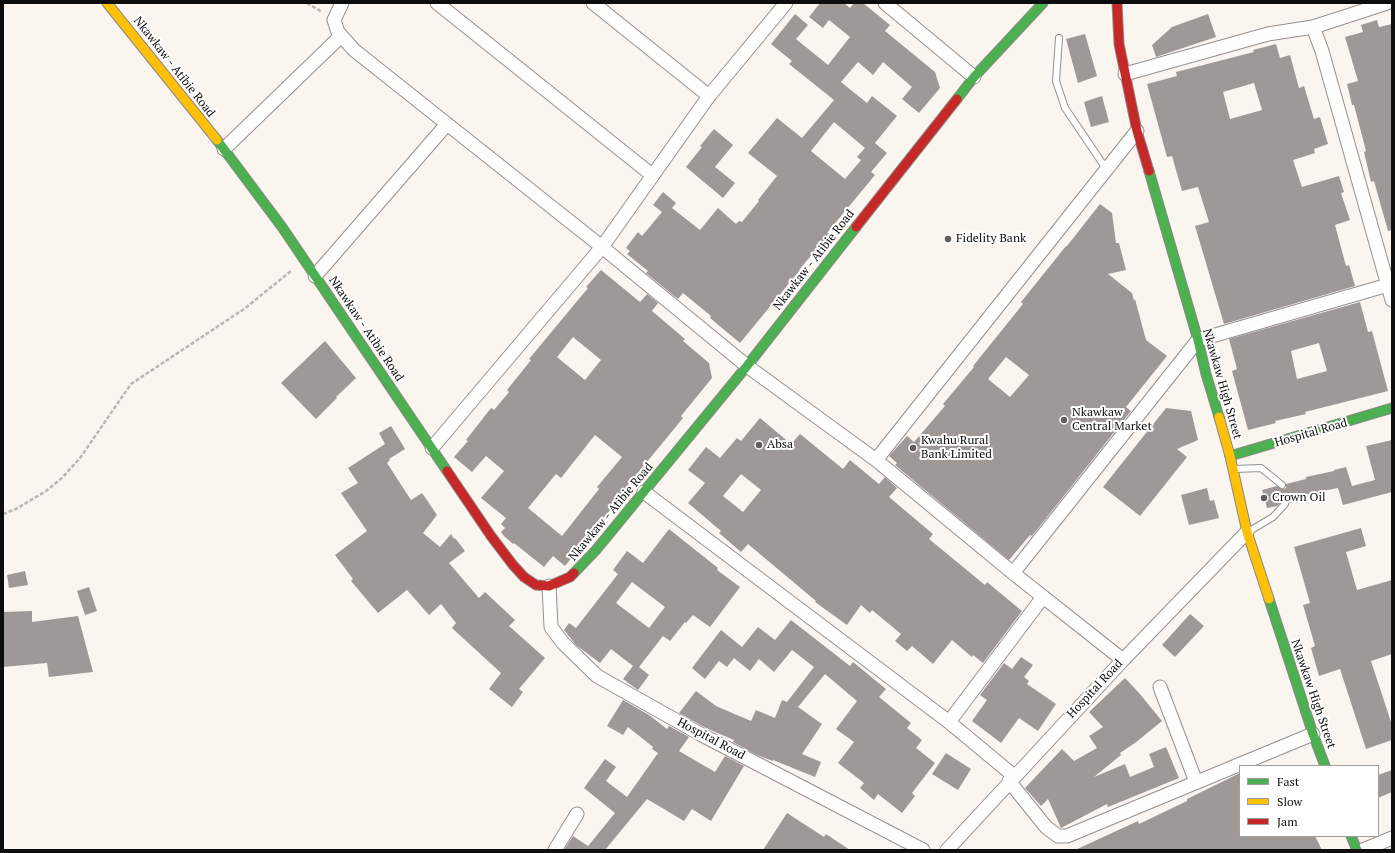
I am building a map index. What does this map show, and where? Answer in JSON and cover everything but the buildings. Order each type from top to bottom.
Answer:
[{"type":"main road","name":"Nkawkaw - Atibie Road","points":[[107,3],[224,149],[282,227],[491,536],[513,565],[524,576],[536,585],[549,586],[570,577],[584,564],[747,366],[974,76],[1042,3]]},
{"type":"main road","name":"Nkawkaw High Street","points":[[1116,3],[1119,44],[1137,131],[1230,456],[1247,532],[1313,734],[1325,765]]},
{"type":"main road","name":"Hospital Road","points":[[1230,456],[1392,408]]},
{"type":"main road","points":[[1351,837],[1357,850]]},
{"type":"street","points":[[342,3],[334,20],[338,32],[354,50],[602,247],[747,366],[876,460],[1013,573],[1123,660]]},
{"type":"street","points":[[437,3],[652,175]]},
{"type":"street","points":[[593,3],[709,96]]},
{"type":"street","points":[[432,448],[602,247],[709,96],[786,3]]},
{"type":"street","points":[[885,3],[974,76]]},
{"type":"street","points":[[1125,74],[1268,34],[1313,27],[1387,3]]},
{"type":"street","points":[[1313,27],[1322,51],[1392,300]]},
{"type":"street","points":[[224,149],[341,36]]},
{"type":"street","points":[[315,276],[447,124]]},
{"type":"street","points":[[876,460],[1137,131]]},
{"type":"street","points":[[1013,573],[1198,340],[1388,285]]},
{"type":"street","points":[[644,492],[950,722],[1012,779],[1046,827],[1058,836],[1067,836],[1313,734]]},
{"type":"street","name":"Hospital Road","points":[[947,850],[1123,660],[1247,532]]},
{"type":"street","name":"Hospital Road","points":[[549,586],[551,628],[563,643],[597,676],[702,735],[924,850]]},
{"type":"street","points":[[950,722],[1043,597]]},
{"type":"street","points":[[1160,687],[1196,782]]},
{"type":"street","points":[[555,850],[577,814]]},
{"type":"street","points":[[1363,850],[1392,838]]},
{"type":"lane","points":[[1059,38],[1056,81],[1065,108],[1107,170]]},
{"type":"lane","points":[[1233,469],[1261,468],[1282,485]]},
{"type":"lane","points":[[1247,532],[1273,517],[1285,504]]},
{"type":"path","points":[[3,514],[16,509],[46,491],[62,478],[80,458],[131,384],[244,309],[304,260]]},
{"type":"traffic: fast","points":[[957,99],[974,77],[1043,3]]},
{"type":"traffic: fast","points":[[217,140],[282,227],[447,471]]},
{"type":"traffic: fast","points":[[1149,171],[1219,417]]},
{"type":"traffic: fast","points":[[574,573],[596,550],[747,366],[856,227]]},
{"type":"traffic: fast","points":[[1230,456],[1392,408]]},
{"type":"traffic: fast","points":[[1269,599],[1325,765]]},
{"type":"traffic: fast","points":[[1351,837],[1357,850]]},
{"type":"traffic: slow","points":[[107,3],[217,140]]},
{"type":"traffic: slow","points":[[1219,417],[1230,456],[1247,532],[1269,599]]},
{"type":"traffic: jam","points":[[1117,3],[1119,44],[1137,131],[1149,171]]},
{"type":"traffic: jam","points":[[856,227],[957,99]]},
{"type":"traffic: jam","points":[[447,471],[491,536],[524,577],[536,585],[549,586],[570,577],[574,573]]},
{"type":"place","name":"Fidelity Bank","points":[[948,239]]},
{"type":"place","name":"Nkawkaw Central Market","points":[[1064,420]]},
{"type":"place","name":"Absa","points":[[759,445]]},
{"type":"place","name":"Kwahu Rural Bank Limited","points":[[913,448]]},
{"type":"place","name":"Crown Oil","points":[[1264,498]]}]
